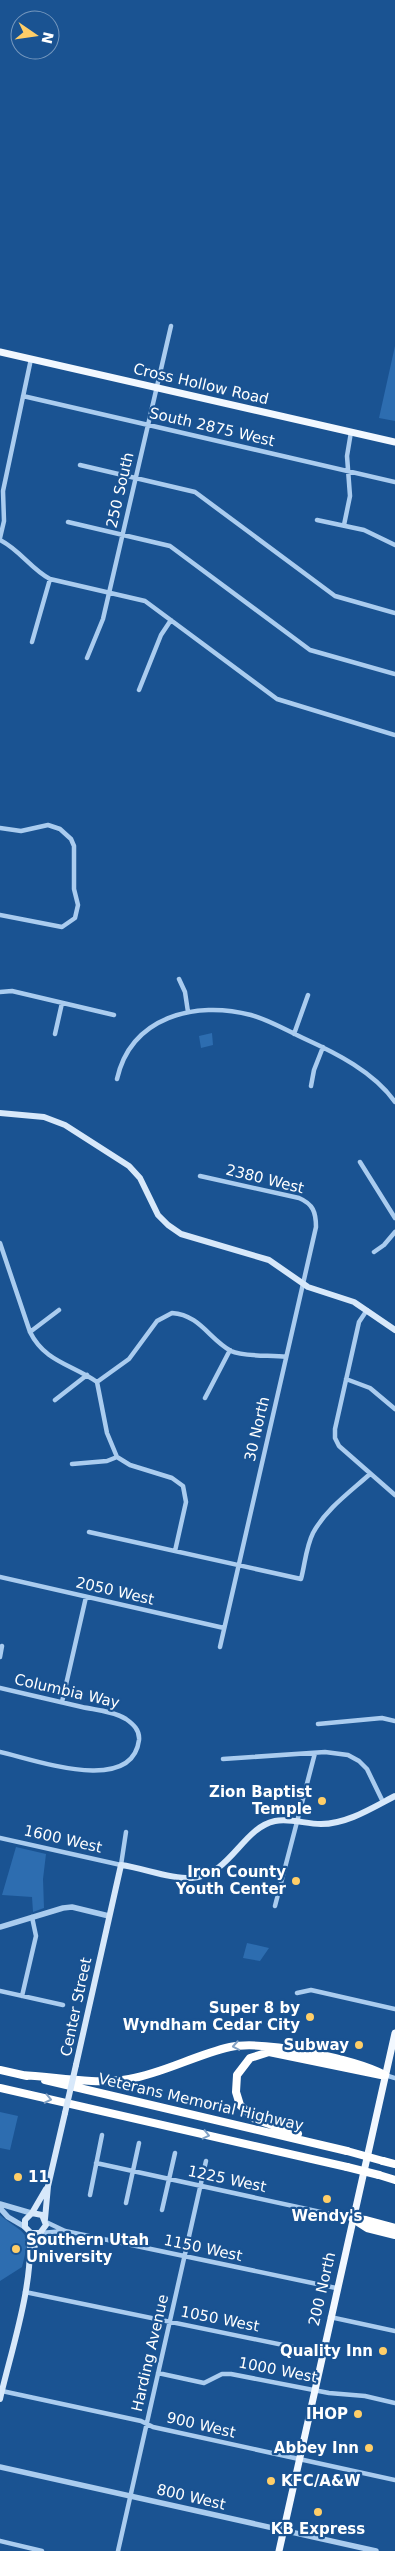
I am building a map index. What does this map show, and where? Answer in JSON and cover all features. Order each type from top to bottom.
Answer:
[{"type":"highway","points":[[22,2075],[86,2081],[126,2080],[156,2073],[230,2047],[253,2045],[281,2048],[368,2066],[386,2075]]},
{"type":"highway","points":[[333,2147],[262,2122],[248,2114],[240,2105],[236,2092],[237,2075],[241,2067],[255,2055],[269,2052],[386,2075]]},
{"type":"highway","name":"Veterans Memorial Highway","points":[[0,2070],[333,2147],[395,2164]]},
{"type":"highway","name":"Veterans Memorial Highway","points":[[0,2088],[395,2179]]},
{"type":"highway","points":[[353,2219],[366,2220],[395,2228]]},
{"type":"highway","points":[[353,2219],[367,2228],[395,2235]]},
{"type":"main road","name":"Cross Hollow Road","points":[[0,352],[395,442]]},
{"type":"main road","points":[[0,1113],[39,1116],[54,1120],[121,1160],[136,1173],[158,1214],[168,1225],[181,1234],[269,1260],[316,1291],[354,1302],[395,1330]]},
{"type":"main road","points":[[121,1865],[178,1877],[193,1878],[206,1874],[226,1863],[264,1826],[275,1821],[323,1824],[338,1822],[395,1796]]},
{"type":"main road","name":"Center Street","points":[[46,2221],[48,2186],[121,1865]]},
{"type":"main road","name":"200 North","points":[[279,2551],[313,2390],[395,2036]]},
{"type":"main road","name":"Center Street","points":[[32,2213],[48,2186]]},
{"type":"main road","points":[[0,2399],[29,2267],[46,2221],[40,2214],[32,2213],[25,2220],[29,2267]]},
{"type":"main road","points":[[27,2230],[40,2233]]},
{"type":"street","name":"250 South","points":[[87,658],[103,618],[171,326]]},
{"type":"street","points":[[31,359],[3,491],[4,521],[0,539],[10,545],[36,572],[50,579],[145,601],[278,699],[395,735]]},
{"type":"street","name":"South 2875 West","points":[[23,396],[395,482]]},
{"type":"street","points":[[344,525],[350,496],[347,456],[351,432]]},
{"type":"street","points":[[80,465],[195,492],[335,596],[395,613]]},
{"type":"street","points":[[317,520],[364,530],[395,545]]},
{"type":"street","points":[[68,522],[170,546],[310,650],[395,674]]},
{"type":"street","points":[[32,642],[41,616],[50,579]]},
{"type":"street","points":[[139,690],[161,635],[170,620]]},
{"type":"street","points":[[0,828],[21,831],[48,825],[65,833],[74,846],[74,889],[78,906],[75,918],[62,928],[0,915]]},
{"type":"street","points":[[179,979],[185,992],[188,1012]]},
{"type":"street","points":[[0,992],[12,992],[114,1015]]},
{"type":"street","points":[[294,1034],[308,994]]},
{"type":"street","points":[[55,1034],[62,1003]]},
{"type":"street","points":[[117,1079],[133,1043],[165,1019],[188,1012],[225,1011],[245,1014],[323,1047],[341,1057],[377,1083],[395,1102]]},
{"type":"street","points":[[311,1086],[314,1070],[323,1047]]},
{"type":"street","points":[[360,1162],[395,1218]]},
{"type":"street","name":"2380 West","points":[[200,1176],[299,1198],[313,1207],[316,1216]]},
{"type":"street","name":"30 North","points":[[220,1648],[316,1227],[316,1216]]},
{"type":"street","points":[[374,1252],[384,1246],[395,1232]]},
{"type":"street","points":[[0,1243],[30,1332],[43,1352],[97,1382],[107,1433],[117,1457],[130,1465],[172,1478],[183,1486],[186,1502],[175,1551]]},
{"type":"street","points":[[30,1332],[59,1310]]},
{"type":"street","points":[[367,1310],[359,1322],[335,1429],[335,1438],[340,1446],[395,1495]]},
{"type":"street","points":[[97,1382],[129,1359],[157,1321],[172,1313],[195,1320],[230,1350],[245,1354],[286,1357]]},
{"type":"street","points":[[205,1398],[230,1350]]},
{"type":"street","points":[[55,1400],[87,1375]]},
{"type":"street","points":[[346,1379],[370,1388],[395,1409]]},
{"type":"street","points":[[72,1464],[107,1461],[117,1457]]},
{"type":"street","points":[[89,1532],[301,1579],[308,1545],[318,1525],[336,1504],[370,1474]]},
{"type":"street","name":"2050 West","points":[[0,1577],[224,1628]]},
{"type":"street","points":[[62,1702],[86,1597]]},
{"type":"street","points":[[0,1657],[2,1646]]},
{"type":"street","name":"Columbia Way","points":[[0,1688],[114,1714],[124,1718],[137,1729],[139,1737],[138,1745],[128,1761],[111,1769],[90,1771],[2,1752]]},
{"type":"street","points":[[318,1724],[382,1718],[395,1721]]},
{"type":"street","points":[[0,1757],[2,1752]]},
{"type":"street","points":[[275,1906],[315,1753]]},
{"type":"street","points":[[223,1759],[338,1753],[359,1761],[370,1776],[383,1802]]},
{"type":"street","name":"Center Street","points":[[121,1865],[126,1832]]},
{"type":"street","name":"1600 West","points":[[0,1838],[121,1865]]},
{"type":"street","points":[[0,1927],[72,1907],[109,1916]]},
{"type":"street","points":[[22,1996],[36,1936],[32,1917]]},
{"type":"street","points":[[297,1993],[311,1990],[395,2010]]},
{"type":"street","points":[[0,1991],[63,2005]]},
{"type":"street","points":[[386,2075],[395,2078]]},
{"type":"street","points":[[90,2195],[102,2135]]},
{"type":"street","points":[[126,2204],[139,2143]]},
{"type":"street","points":[[162,2210],[176,2153]]},
{"type":"street","name":"Harding Avenue","points":[[118,2551],[206,2161]]},
{"type":"street","name":"1225 West","points":[[96,2163],[353,2219]]},
{"type":"street","points":[[0,2206],[32,2213]]},
{"type":"street","points":[[0,2206],[8,2217],[27,2230]]},
{"type":"street","name":"1150 West","points":[[46,2221],[65,2231],[336,2288]]},
{"type":"street","name":"1150 West","points":[[40,2233],[65,2231]]},
{"type":"street","name":"1050 West","points":[[25,2292],[322,2353]]},
{"type":"street","points":[[330,2316],[395,2331]]},
{"type":"street","name":"1000 West","points":[[158,2373],[204,2383],[222,2374],[231,2374],[395,2403]]},
{"type":"street","name":"900 West","points":[[2,2391],[298,2460],[395,2480]]},
{"type":"street","name":"800 West","points":[[0,2467],[376,2551]]},
{"type":"street","points":[[0,2541],[42,2551]]},
{"type":"shaded area","points":[[395,346],[395,421],[379,418]]},
{"type":"shaded area","points":[[212,1033],[213,1045],[201,1048],[199,1036]]},
{"type":"shaded area","points":[[16,1847],[46,1854],[43,1879],[44,1908],[33,1912],[32,1897],[2,1895]]},
{"type":"shaded area","points":[[247,1943],[269,1948],[260,1961],[243,1958]]},
{"type":"shaded area","points":[[0,2112],[18,2116],[10,2150],[0,2148]]},
{"type":"shaded area","points":[[0,2215],[21,2231],[26,2239],[26,2246],[22,2267],[0,2281]]},
{"type":"place","name":"Zion Baptist Temple","points":[[322,1801]]},
{"type":"place","name":"Iron County Youth Center","points":[[296,1881]]},
{"type":"place","name":"Super 8 by Wyndham Cedar City","points":[[310,2017]]},
{"type":"place","name":"Subway","points":[[359,2045]]},
{"type":"place","name":"11","points":[[18,2177]]},
{"type":"place","name":"Wendy's","points":[[327,2199]]},
{"type":"place","name":"Southern Utah University","points":[[16,2249]]},
{"type":"place","name":"Quality Inn","points":[[383,2351]]},
{"type":"place","name":"IHOP","points":[[358,2414]]},
{"type":"place","name":"Abbey Inn","points":[[369,2448]]},
{"type":"place","name":"KFC/A&W","points":[[271,2481]]},
{"type":"place","name":"KB Express","points":[[318,2512]]}]
